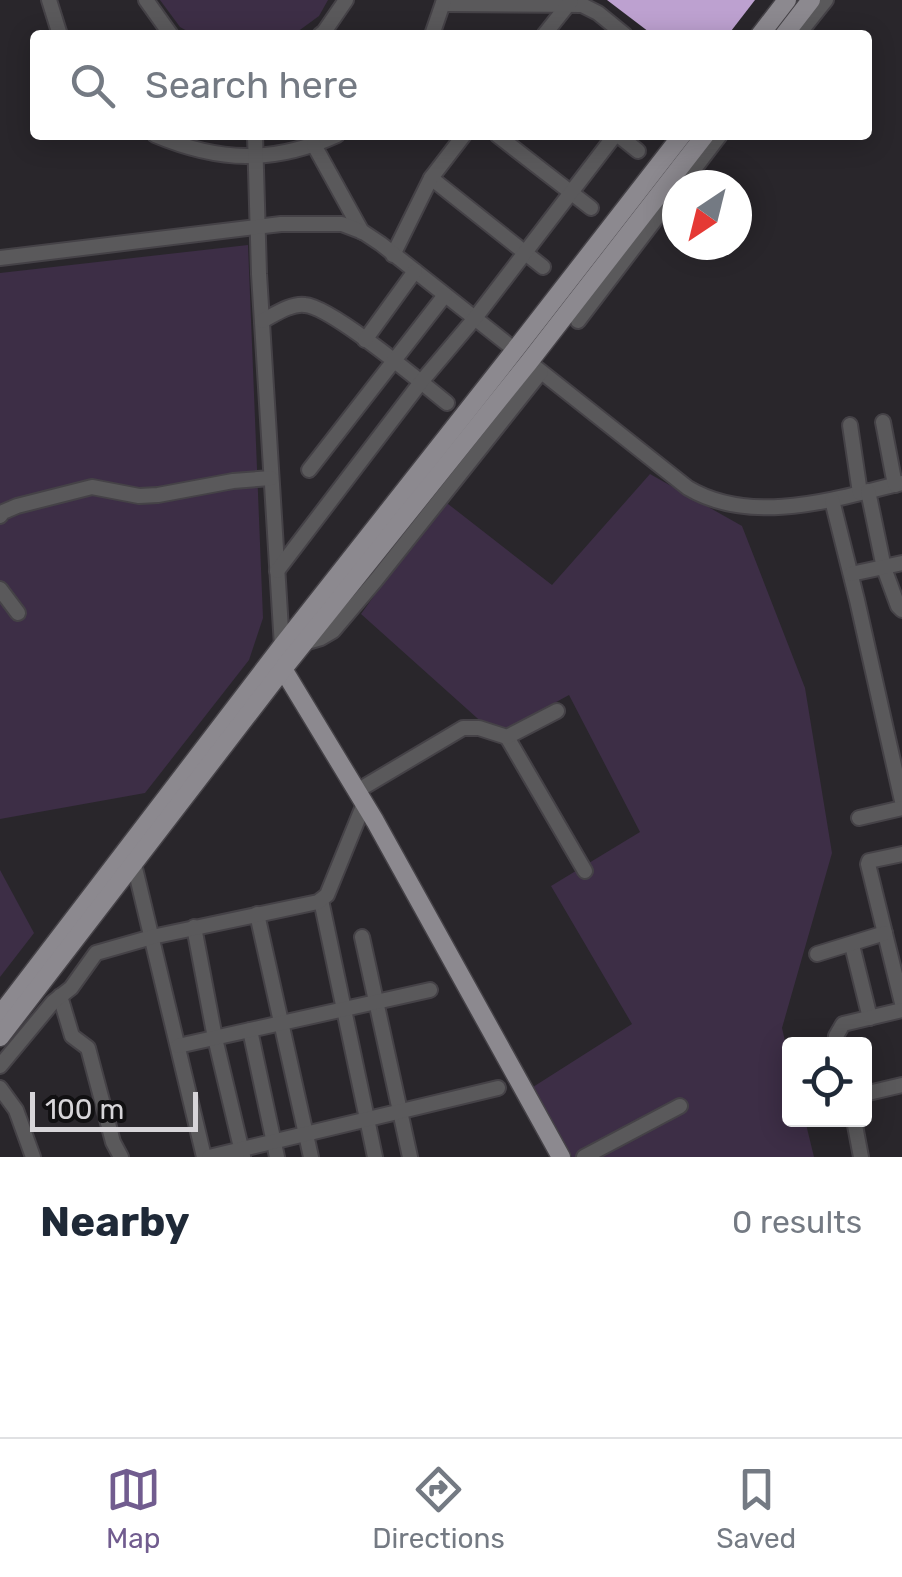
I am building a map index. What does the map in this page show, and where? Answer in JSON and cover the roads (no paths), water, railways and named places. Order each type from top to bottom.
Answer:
[{"type":"main road","points":[[764,30],[787,0]]},
{"type":"main road","points":[[788,30],[811,0]]},
{"type":"main road","points":[[593,276],[679,140]]},
{"type":"main road","points":[[0,1037],[283,669],[701,140]]},
{"type":"main road","points":[[0,1014],[282,646],[528,362]]},
{"type":"main road","points":[[282,646],[283,669],[361,798],[561,1157]]},
{"type":"street","points":[[49,0],[58,30]]},
{"type":"street","points":[[146,0],[167,30]]},
{"type":"street","points":[[325,30],[346,0]]},
{"type":"street","points":[[802,30],[826,0]]},
{"type":"street","points":[[434,30],[443,2],[570,2],[598,13],[620,30]]},
{"type":"street","points":[[548,30],[570,2]]},
{"type":"street","points":[[168,140],[204,152],[256,156],[295,151],[327,140]]},
{"type":"street","points":[[255,140],[282,646]]},
{"type":"street","points":[[393,254],[431,178],[460,140]]},
{"type":"street","points":[[503,140],[592,208]]},
{"type":"street","points":[[277,571],[612,140]]},
{"type":"street","points":[[623,140],[638,151]]},
{"type":"street","points":[[693,170],[716,140]]},
{"type":"street","points":[[314,146],[363,232]]},
{"type":"street","points":[[431,178],[543,267]]},
{"type":"street","points":[[578,322],[593,276],[662,206]]},
{"type":"street","points":[[0,258],[258,226],[342,224],[363,232],[393,254],[688,488],[724,504],[799,507],[900,486],[883,422]]},
{"type":"street","points":[[365,340],[415,272]]},
{"type":"street","points":[[309,470],[445,295]]},
{"type":"street","points":[[262,321],[297,306],[322,310],[447,403]]},
{"type":"street","points":[[850,425],[884,568],[902,610]]},
{"type":"street","points":[[0,516],[17,506],[92,487],[140,496],[271,478]]},
{"type":"street","points":[[832,500],[902,804],[859,818]]},
{"type":"street","points":[[851,574],[902,563]]},
{"type":"street","points":[[0,589],[18,614]]},
{"type":"street","points":[[506,738],[557,712]]},
{"type":"street","points":[[0,1066],[71,988],[96,953],[321,900],[327,895],[361,798],[463,728],[480,728],[506,738],[585,871]]},
{"type":"street","points":[[836,1037],[843,1024],[902,1007],[868,864],[902,854]]},
{"type":"street","points":[[134,864],[206,1157],[276,1149],[306,1134],[498,1088]]},
{"type":"street","points":[[321,900],[375,1157]]},
{"type":"street","points":[[257,914],[311,1157]]},
{"type":"street","points":[[194,927],[242,1153]]},
{"type":"street","points":[[817,954],[884,934]]},
{"type":"street","points":[[362,937],[410,1157]]},
{"type":"street","points":[[852,945],[870,1018]]},
{"type":"street","points":[[178,1046],[430,990]]},
{"type":"street","points":[[60,996],[72,1036],[88,1048],[120,1157]]},
{"type":"street","points":[[250,1030],[276,1149]]},
{"type":"street","points":[[872,1092],[902,1084]]},
{"type":"street","points":[[0,1088],[16,1110],[34,1157]]},
{"type":"street","points":[[584,1157],[680,1106]]},
{"type":"street","points":[[856,1127],[862,1157]]}]
